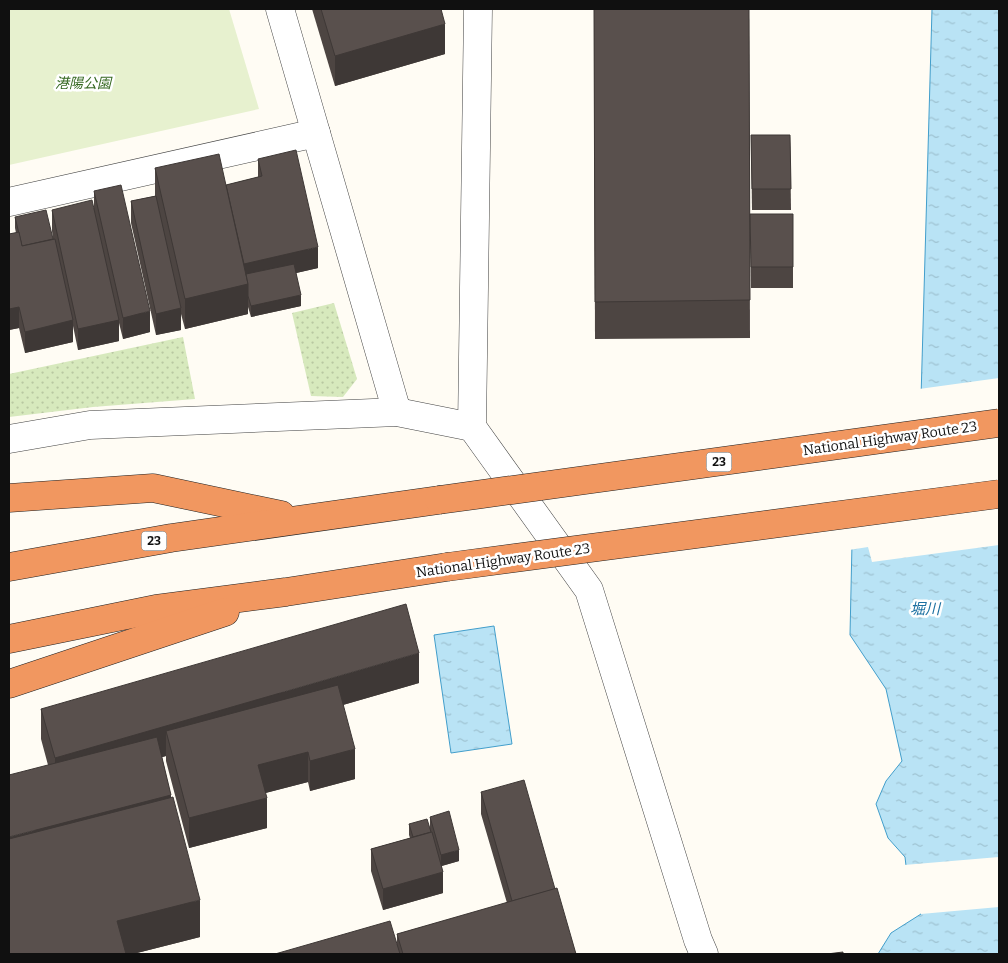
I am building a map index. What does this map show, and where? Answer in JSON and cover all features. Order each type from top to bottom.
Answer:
[{"type":"highway","name":"National Highway Route 23","points":[[9,567],[171,538],[300,519],[999,423]]},
{"type":"highway","name":"23","points":[[9,498],[153,488],[300,519]]},
{"type":"highway","name":"National Highway Route 23","points":[[9,639],[156,609],[999,494]]},
{"type":"highway","points":[[9,684],[286,592]]},
{"type":"street","points":[[280,9],[397,412]]},
{"type":"street","points":[[478,9],[472,427],[589,590],[704,954]]},
{"type":"street","points":[[9,202],[316,133]]},
{"type":"street","points":[[9,439],[90,424],[397,412],[472,427]]},
{"type":"green space","name":"港陽公園","points":[[9,9],[229,9],[259,109],[9,165]]},
{"type":"green space","points":[[334,303],[357,379],[343,397],[311,396],[292,313]]},
{"type":"green space","points":[[183,337],[195,399],[93,407],[9,417],[9,374]]},
{"type":"water","name":"堀川","points":[[932,9],[999,9],[999,954],[878,954],[891,933],[921,914],[910,900],[905,857],[888,838],[876,804],[886,781],[902,761],[886,689],[850,635],[855,407],[921,398]]},
{"type":"water","points":[[494,626],[512,744],[451,753],[434,635]]},
{"type":"pier","points":[[999,378],[999,545],[872,562],[868,547],[849,550],[853,405],[919,396],[919,389]]},
{"type":"pier","points":[[999,857],[999,907],[921,914],[908,901],[904,865]]},
{"type":"building","points":[[321,9],[441,9],[445,24],[335,56]]},
{"type":"building","points":[[594,9],[749,9],[750,300],[595,302]]},
{"type":"building","points":[[751,135],[790,135],[791,189],[752,189]]},
{"type":"building","points":[[296,150],[318,247],[244,264],[226,185],[262,176],[258,159]]},
{"type":"building","points":[[219,154],[248,284],[185,299],[155,168]]},
{"type":"building","points":[[121,185],[150,311],[123,318],[94,191]]},
{"type":"building","points":[[156,196],[181,308],[156,314],[131,201]]},
{"type":"building","points":[[92,200],[119,320],[78,329],[52,210]]},
{"type":"building","points":[[46,210],[53,239],[22,246],[15,217]]},
{"type":"building","points":[[750,214],[793,214],[793,267],[751,267]]},
{"type":"building","points":[[19,232],[22,246],[55,239],[73,320],[25,332],[19,307],[9,309],[9,234]]},
{"type":"building","points":[[294,264],[301,295],[251,306],[246,274]]},
{"type":"building","points":[[406,604],[419,653],[55,758],[41,709]]},
{"type":"building","points":[[338,685],[355,749],[310,761],[308,752],[258,765],[267,798],[189,818],[166,731]]},
{"type":"building","points":[[157,737],[171,795],[9,837],[9,775]]},
{"type":"building","points":[[524,780],[555,889],[512,901],[481,792]]},
{"type":"building","points":[[173,797],[200,900],[117,921],[126,954],[9,954],[9,839]]},
{"type":"building","points":[[449,811],[459,850],[441,855],[430,817]]},
{"type":"building","points":[[427,819],[431,832],[413,837],[409,824]]},
{"type":"building","points":[[432,832],[443,872],[383,889],[371,849]]},
{"type":"building","points":[[557,888],[576,954],[403,954],[397,934]]},
{"type":"building","points":[[390,921],[400,954],[275,954]]},
{"type":"building","points":[[843,952],[843,954],[827,954]]}]
